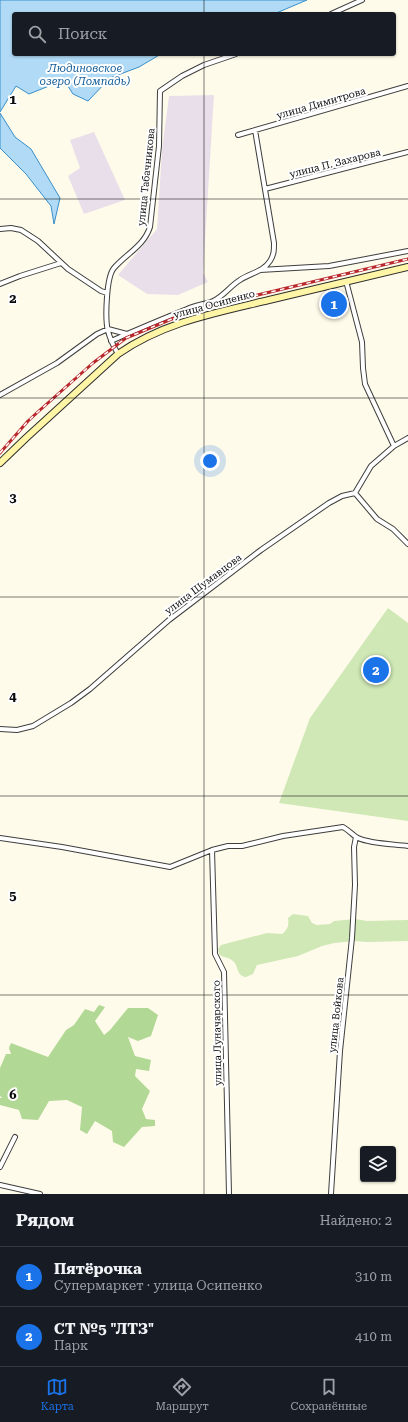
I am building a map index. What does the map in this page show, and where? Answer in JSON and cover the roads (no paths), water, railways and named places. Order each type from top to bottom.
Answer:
[{"type":"street","points":[[335,12],[362,0]]},
{"type":"street","name":"улица Табачникова","points":[[118,354],[111,341],[108,329],[107,293],[112,270],[148,235],[159,146],[160,92],[182,76],[204,65],[230,56]]},
{"type":"street","name":"улица Димитрова","points":[[238,135],[408,86]]},
{"type":"street","points":[[111,341],[193,306],[213,301],[223,295],[229,288],[241,279],[260,270],[270,261],[274,252],[255,130]]},
{"type":"street","name":"улица П. Захарова","points":[[265,189],[408,152]]},
{"type":"street","points":[[0,229],[11,228],[21,230],[38,241],[68,269],[101,291],[107,293]]},
{"type":"street","points":[[260,270],[329,266],[408,251]]},
{"type":"street","points":[[0,284],[61,262]]},
{"type":"street","name":"улица Осипенко","points":[[0,464],[26,438],[118,354],[133,343],[149,335],[195,318],[408,267]]},
{"type":"street","points":[[346,281],[362,342],[362,368],[365,384],[394,446]]},
{"type":"street","points":[[0,395],[57,363],[97,334],[108,329],[128,334]]},
{"type":"street","points":[[408,438],[394,446],[371,466],[355,493],[377,519],[393,529],[408,544]]},
{"type":"street","name":"улица Шумавцова","points":[[0,729],[17,730],[33,726],[71,703],[90,689],[169,620],[261,550],[329,503],[342,496],[355,493]]},
{"type":"street","points":[[0,838],[62,847],[170,867],[212,850],[228,846],[242,846],[283,836],[343,827],[364,841],[408,846]]},
{"type":"street","name":"улица Войкова","points":[[331,1194],[340,1050],[352,931],[355,885],[354,847],[356,837]]},
{"type":"street","name":"улица Луначарского","points":[[212,850],[215,954],[224,972],[229,1194]]},
{"type":"street","points":[[0,1167],[15,1137]]},
{"type":"street","points":[[0,1185],[40,1194]]},
{"type":"water","name":"Людиновское озеро (Ломпадь)","points":[[0,0],[307,0],[279,12],[12,12],[12,56],[158,56],[139,67],[110,78],[88,101],[73,94],[64,80],[29,94],[16,86],[0,112]]},
{"type":"water","points":[[0,113],[15,137],[31,149],[60,198],[54,224],[51,206],[26,174],[0,148]]},
{"type":"railway","points":[[0,453],[28,421],[40,410],[93,363],[126,338],[191,311],[408,259]]},
{"type":"place","name":"Пятёрочка","points":[[334,304]]},
{"type":"place","name":"СТ №5 \"ЛТЗ\"","points":[[376,670]]}]
